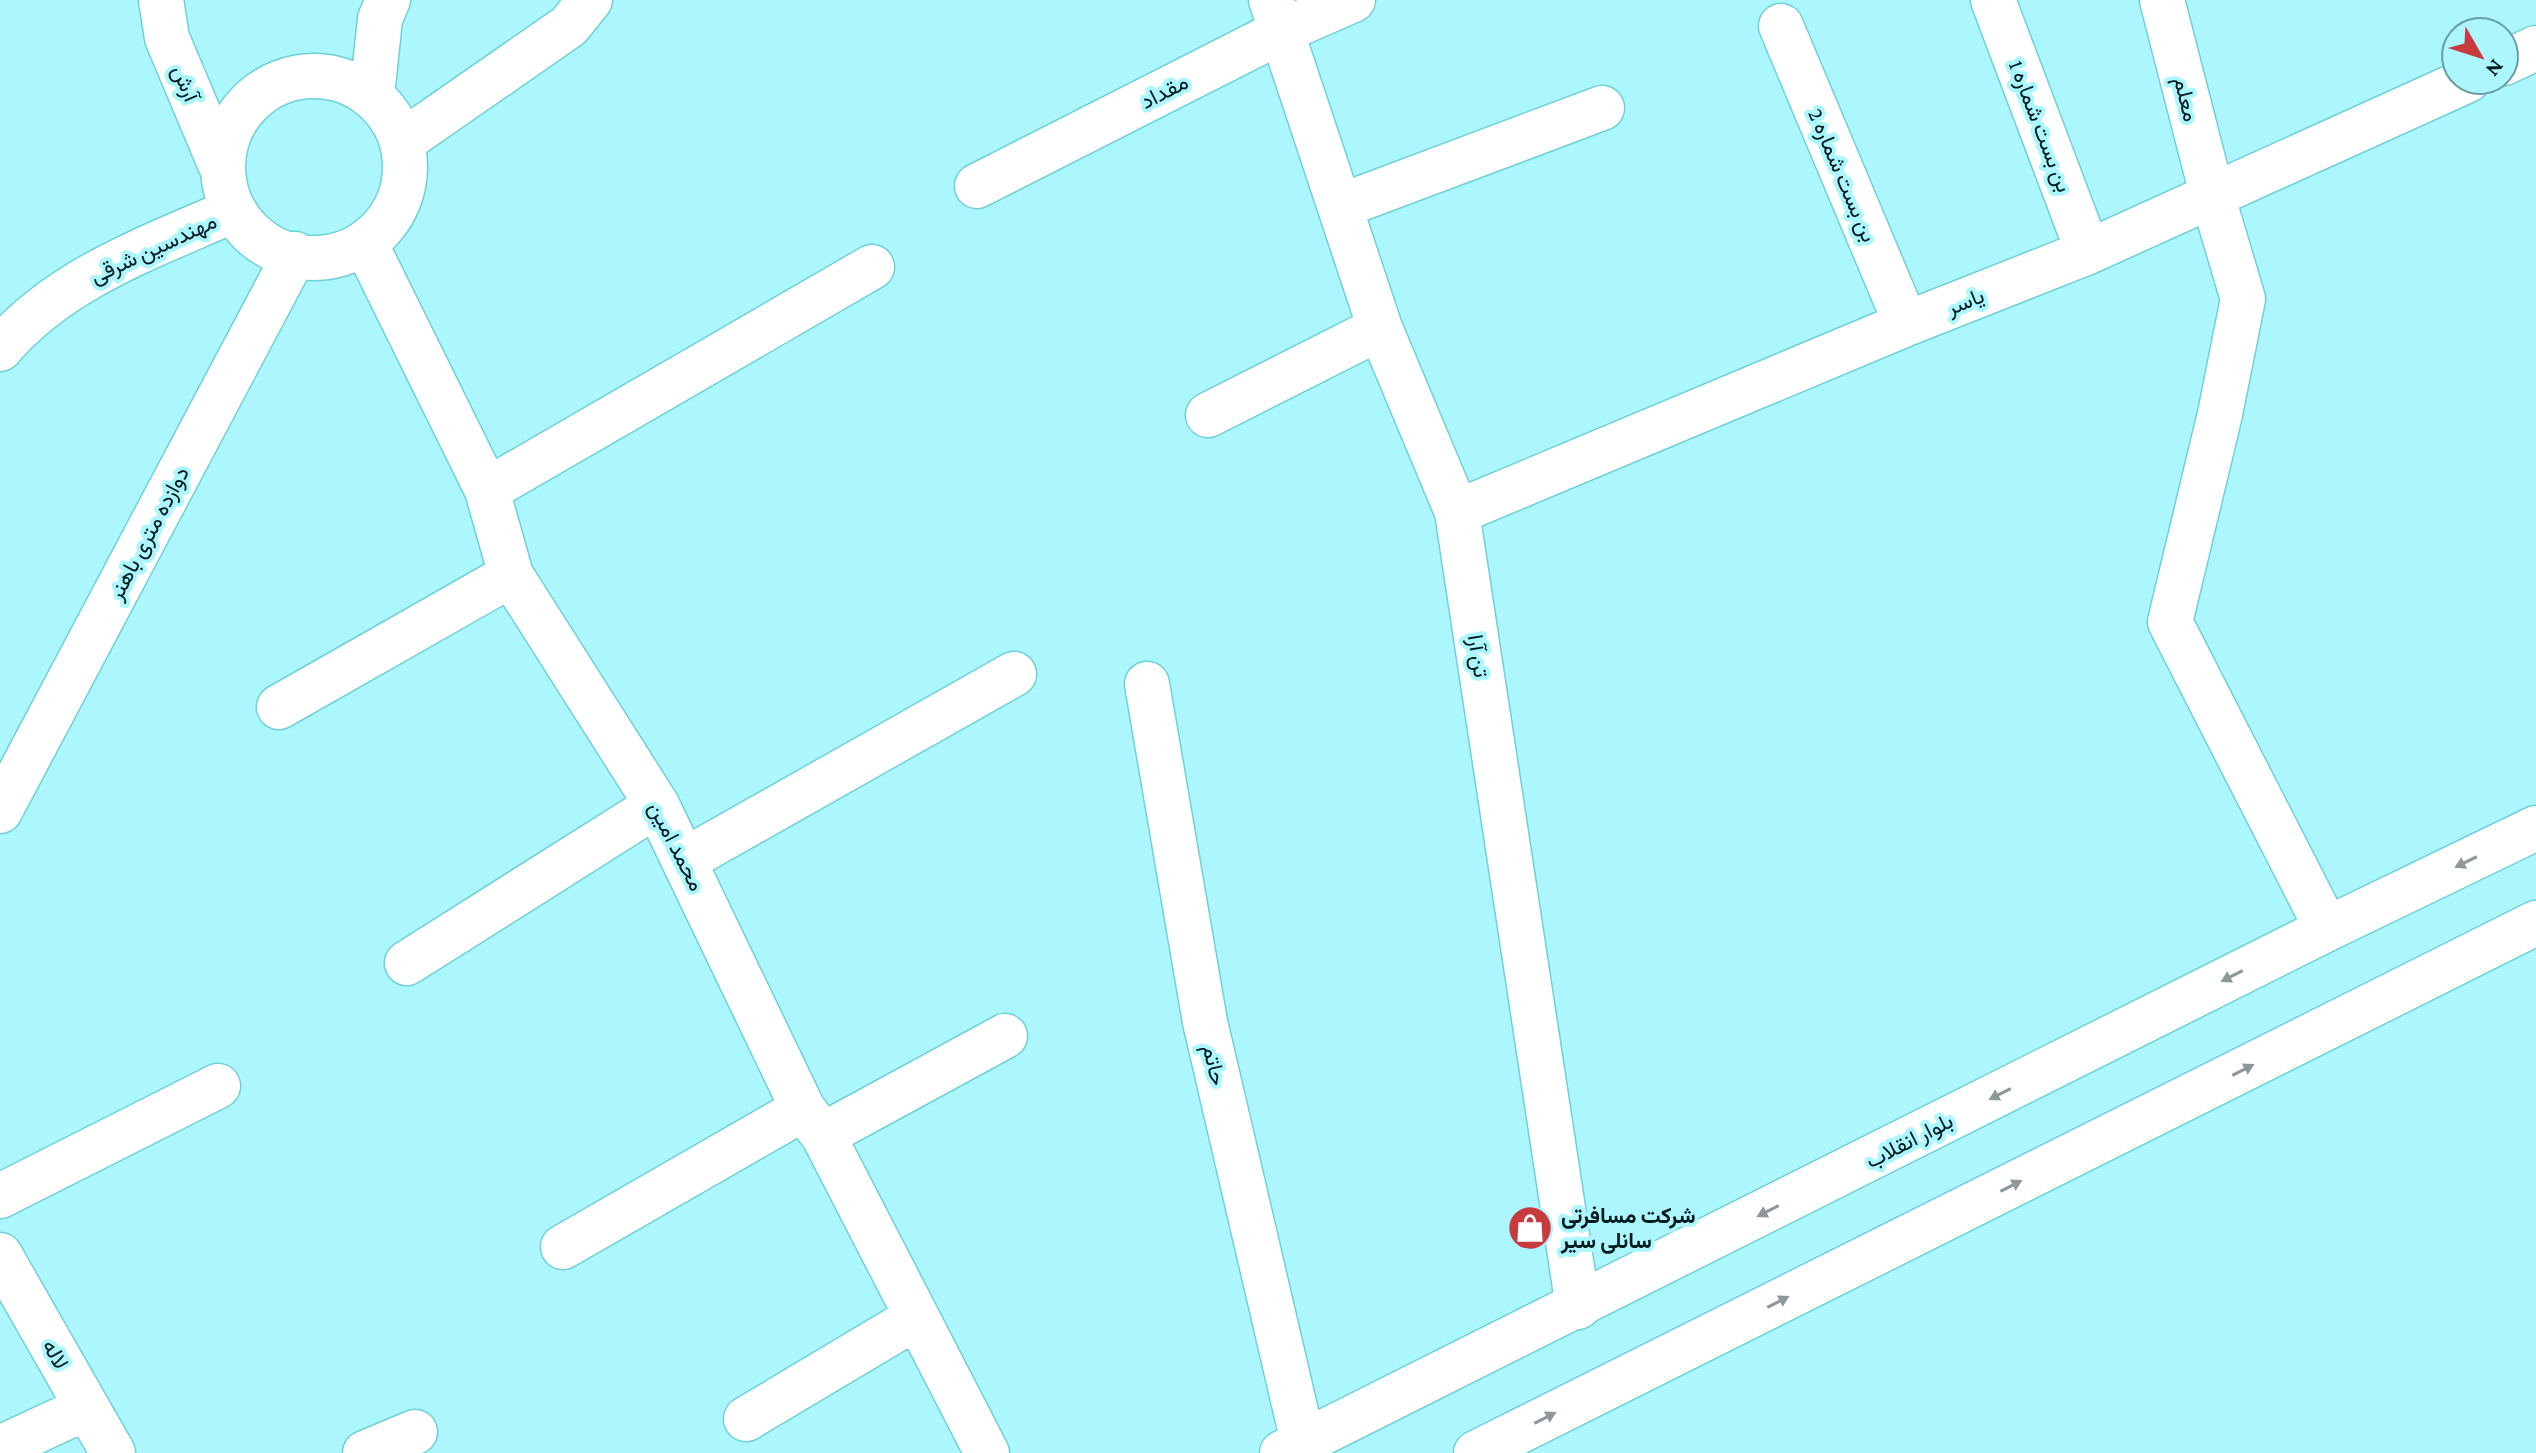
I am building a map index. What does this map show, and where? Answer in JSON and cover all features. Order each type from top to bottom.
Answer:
[{"type":"street","name":"آرش","points":[[161,0],[167,38],[220,164]]},
{"type":"street","points":[[402,142],[569,26],[590,0]]},
{"type":"street","name":"مقداد","points":[[977,186],[1278,15],[1353,0]]},
{"type":"street","name":"بن بست شماره 1","points":[[1993,0],[2088,252]]},
{"type":"street","name":"معلم","points":[[2162,0],[2213,198],[2243,299],[2220,414],[2170,622],[2327,929]]},
{"type":"street","points":[[372,95],[382,6]]},
{"type":"street","name":"تن آرا","points":[[1278,15],[1380,328],[1457,512],[1578,1307]]},
{"type":"street","name":"بن بست شماره 2","points":[[1781,26],[1906,324]]},
{"type":"street","points":[[313,75],[344,80],[372,95],[391,116],[402,142],[405,170],[399,198],[386,223],[365,243],[338,254],[311,258],[280,251],[254,235],[234,210],[220,164],[236,121],[255,97],[283,81],[313,75]]},
{"type":"street","name":"یاسر","points":[[1457,512],[1906,324],[2088,252],[2440,93]]},
{"type":"street","points":[[1341,206],[1602,108]]},
{"type":"street","name":"مهندسین شرقی","points":[[0,349],[26,318],[102,269],[234,210]]},
{"type":"street","name":"محمد امین","points":[[365,243],[487,490],[511,575],[657,805],[813,1122],[987,1453]]},
{"type":"street","name":"دوازده متری باهنر","points":[[0,811],[295,254]]},
{"type":"street","points":[[487,490],[872,267]]},
{"type":"street","points":[[1208,415],[1380,328]]},
{"type":"street","points":[[279,707],[511,575]]},
{"type":"street","points":[[685,860],[1014,674]]},
{"type":"street","name":"حاتم","points":[[1147,684],[1205,1022],[1293,1448]]},
{"type":"street","points":[[407,963],[657,805]]},
{"type":"street","name":"بلوار انقلاب","points":[[1293,1448],[2327,929],[2536,828]]},
{"type":"street","points":[[1476,1453],[2536,923]]},
{"type":"street","points":[[563,1247],[813,1122],[1005,1036]]},
{"type":"street","points":[[0,1196],[218,1086]]},
{"type":"street","name":"لاله","points":[[0,1255],[113,1453]]},
{"type":"street","points":[[746,1419],[917,1317]]},
{"type":"street","points":[[0,1448],[86,1408]]},
{"type":"street","points":[[365,1453],[415,1432]]},
{"type":"place","name":"شرکت مسافرتی سانلی سیر","points":[[1530,1228]]}]
